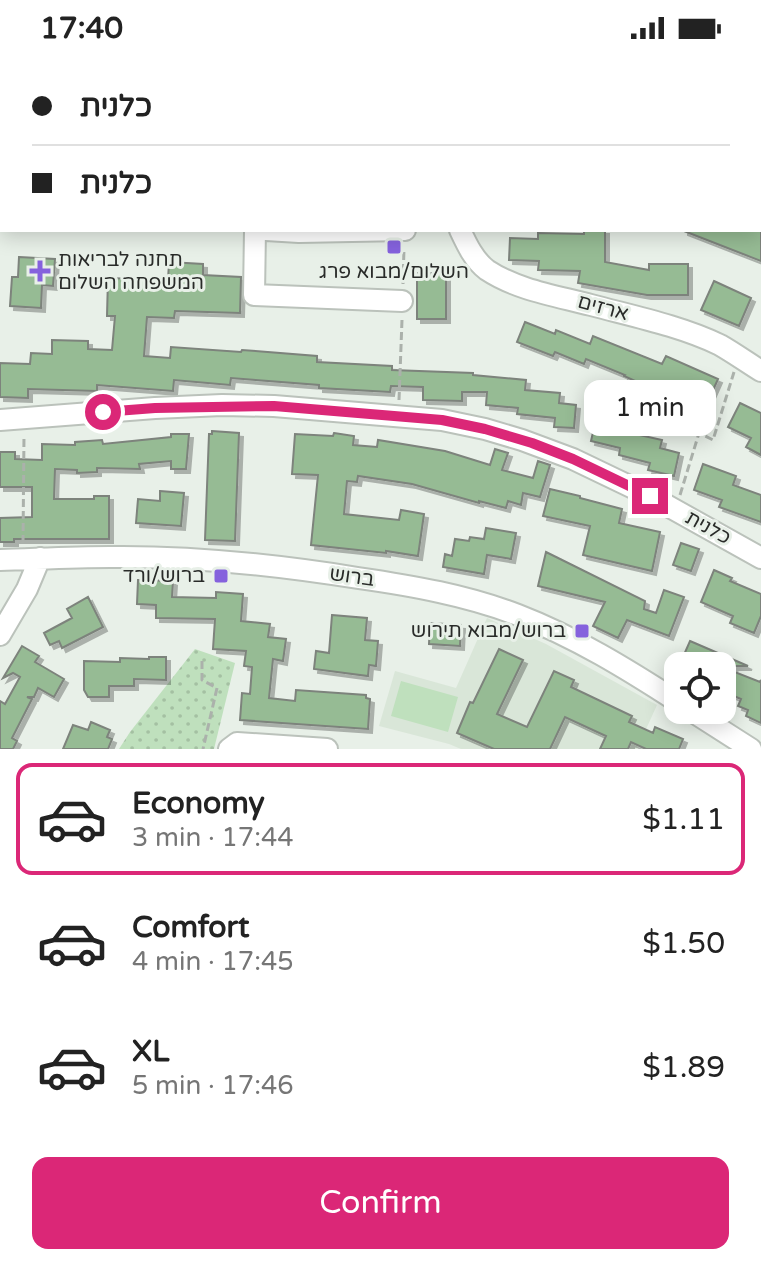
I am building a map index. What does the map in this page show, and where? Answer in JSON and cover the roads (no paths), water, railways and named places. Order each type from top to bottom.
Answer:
[{"type":"street","points":[[255,232],[254,295],[402,301]]},
{"type":"street","name":"ארזים","points":[[461,232],[469,250],[484,268],[504,280],[683,331],[719,345],[761,371]]},
{"type":"street","name":"כלנית","points":[[0,420],[222,405],[274,406],[442,420],[532,443],[614,478],[761,558]]},
{"type":"street","name":"ברוש","points":[[0,560],[112,557],[258,565],[431,590],[520,615],[608,657],[664,693]]},
{"type":"street","points":[[0,635],[27,589],[32,559]]},
{"type":"street","points":[[712,724],[751,749]]},
{"type":"street","points":[[229,749],[237,743],[327,749]]},
{"type":"place","name":"השלום/מבוא פרג","points":[[394,247]]},
{"type":"place","name":"תחנה לבריאות המשפחה השלום","points":[[40,271]]},
{"type":"place","name":"ברוש/ורד","points":[[221,576]]},
{"type":"place","name":"ברוש/מבוא תירוש","points":[[582,631]]}]
